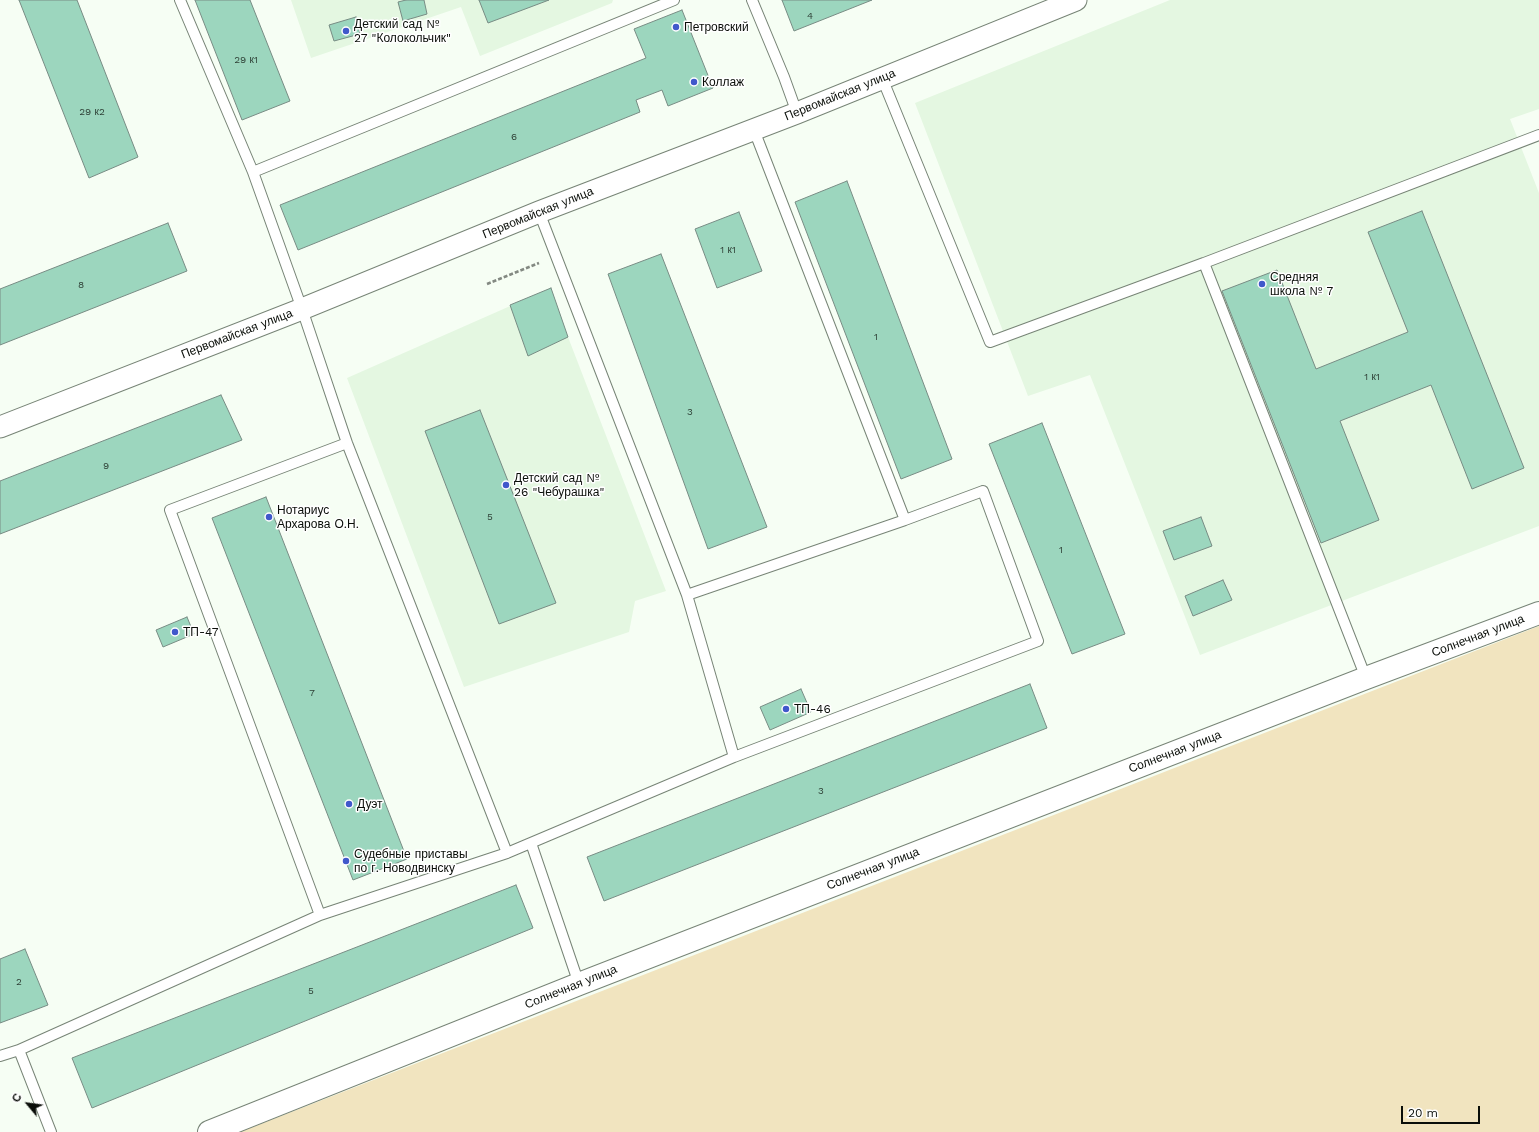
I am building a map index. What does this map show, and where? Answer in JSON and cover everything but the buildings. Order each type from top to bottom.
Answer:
[{"type":"street","name":"Первомайская улица","points":[[0,427],[302,309],[539,212],[797,113],[1076,0]]},
{"type":"street","name":"Солнечная улица","points":[[209,1132],[579,984],[1366,678],[1539,613]]},
{"type":"lane","points":[[180,0],[253,172],[302,309],[347,443],[507,852]]},
{"type":"lane","points":[[253,172],[675,0]]},
{"type":"lane","points":[[752,0],[784,77],[797,113]]},
{"type":"lane","points":[[882,78],[990,342],[1204,263],[1539,135]]},
{"type":"lane","points":[[754,130],[905,520]]},
{"type":"lane","points":[[539,212],[687,595],[734,757]]},
{"type":"lane","points":[[1204,263],[1366,678]]},
{"type":"lane","points":[[320,915],[170,510],[347,443]]},
{"type":"lane","points":[[0,1056],[19,1050],[320,915],[531,843],[734,757],[1038,641],[983,491],[905,520],[687,595]]},
{"type":"lane","points":[[531,843],[579,984]]},
{"type":"lane","points":[[19,1050],[51,1132]]},
{"type":"path","points":[[487,284],[556,256]]},
{"type":"shaded area","name":"Детский сад № 27 \"Колокольчик\"","points":[[291,0],[613,0],[612,3],[480,56],[461,7],[311,58]]},
{"type":"shaded area","name":"Средняя школа № 7","points":[[1170,0],[1539,0],[1539,109],[1510,119],[1539,193],[1539,526],[1200,655],[1090,375],[1028,396],[915,103]]},
{"type":"shaded area","name":"Детский сад № 26 \"Чебурашка\"","points":[[551,288],[568,337],[666,591],[635,601],[629,632],[464,687],[347,378]]},
{"type":"shaded area","points":[[1539,626],[1539,1132],[240,1132]]},
{"type":"place","name":"Петровский","points":[[676,27]]},
{"type":"place","name":"Детский сад № 27 \"Колокольчик\"","points":[[346,31]]},
{"type":"place","name":"Коллаж","points":[[694,82]]},
{"type":"place","name":"Средняя школа № 7","points":[[1262,284]]},
{"type":"place","name":"Детский сад № 26 \"Чебурашка\"","points":[[506,485]]},
{"type":"place","name":"Нотариус Архарова О.Н.","points":[[269,517]]},
{"type":"place","name":"ТП-47","points":[[175,632]]},
{"type":"place","name":"ТП-46","points":[[786,709]]},
{"type":"place","name":"Дуэт","points":[[349,804]]},
{"type":"place","name":"Судебные приставы по г. Новодвинску","points":[[346,861]]}]
